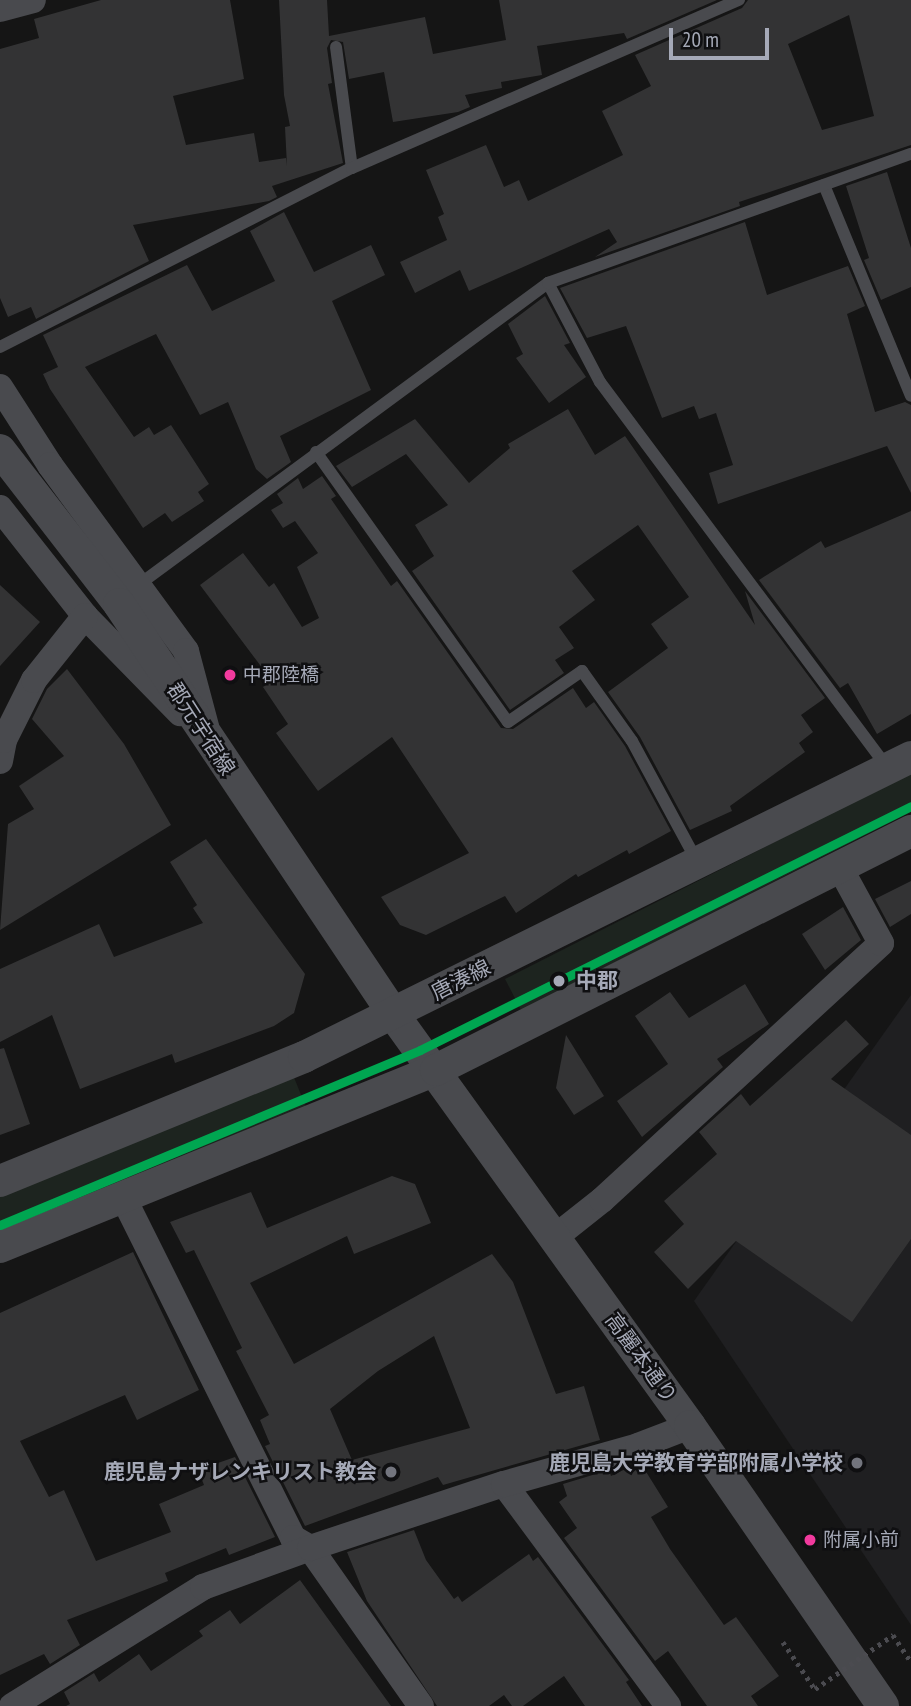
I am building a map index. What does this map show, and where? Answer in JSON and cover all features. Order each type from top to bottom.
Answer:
[{"type":"street","points":[[0,9],[33,0]]},
{"type":"street","points":[[0,387],[136,587],[186,651],[211,744]]},
{"type":"street","name":"郡元宇宿線","points":[[0,450],[119,604],[393,1014]]},
{"type":"street","points":[[0,508],[85,616],[211,744]]},
{"type":"street","points":[[1,746],[34,680],[85,616]]},
{"type":"street","name":"唐湊線","points":[[0,1181],[304,1057],[900,763]]},
{"type":"street","points":[[0,1247],[436,1070],[911,831]]},
{"type":"street","points":[[554,1238],[602,1200],[881,943],[839,866]]},
{"type":"street","name":"高麗本通り","points":[[393,1014],[436,1070],[690,1426],[883,1706]]},
{"type":"street","points":[[123,1197],[293,1538],[310,1548],[421,1706]]},
{"type":"street","points":[[12,1706],[203,1587],[310,1548],[504,1484],[638,1446],[690,1426]]},
{"type":"street","points":[[504,1484],[668,1706]]},
{"type":"lane","points":[[0,347],[352,168],[739,0]]},
{"type":"lane","points":[[336,47],[352,168]]},
{"type":"lane","points":[[136,587],[548,283],[911,154]]},
{"type":"lane","points":[[824,185],[911,396]]},
{"type":"lane","points":[[548,283],[600,382],[900,763]]},
{"type":"lane","points":[[316,453],[508,722],[582,671],[632,741],[698,863]]},
{"type":"path","points":[[783,1643],[815,1689],[893,1635],[911,1662]]},
{"type":"shaded area","points":[[911,773],[911,812],[521,1010],[505,979]]},
{"type":"shaded area","name":"鹿児島大学教育学部附属小学校","points":[[911,995],[911,1625],[694,1301]]},
{"type":"shaded area","points":[[293,1075],[306,1107],[0,1232],[0,1194]]},
{"type":"building","points":[[101,0],[230,0],[244,79],[173,96],[186,145],[254,133],[259,162],[286,158],[287,166],[285,127],[290,126],[284,95],[279,0],[327,0],[329,36],[425,17],[433,54],[506,40],[499,0],[717,0],[627,39],[624,33],[537,46],[542,75],[501,82],[502,88],[465,95],[470,107],[458,112],[393,122],[384,72],[349,79],[343,42],[331,40],[327,48],[332,83],[328,84],[343,163],[272,186],[277,197],[269,201],[133,225],[149,261],[36,319],[31,307],[8,317],[0,298],[0,49],[39,38],[34,19]]},
{"type":"building","points":[[748,0],[911,0],[911,145],[739,202],[740,206],[595,257],[617,242],[609,229],[469,291],[460,270],[415,293],[400,262],[447,240],[438,217],[444,214],[426,170],[486,145],[504,187],[519,180],[528,201],[623,155],[602,111],[651,86],[635,55],[742,8]],"holes":[[[849,15],[874,116],[822,130],[788,44]]]},
{"type":"building","points":[[887,172],[911,248],[911,287],[881,300],[864,260],[869,258],[846,186]]},
{"type":"building","points":[[284,212],[314,272],[371,245],[385,275],[332,301],[371,390],[280,436],[291,462],[267,479],[256,469],[228,402],[200,415],[156,334],[85,367],[134,437],[149,427],[154,435],[171,425],[209,484],[198,492],[204,501],[172,522],[165,513],[143,528],[50,389],[43,374],[58,367],[43,335],[187,265],[212,311],[275,281],[250,231]]},
{"type":"building","points":[[745,222],[767,295],[848,266],[865,306],[847,314],[875,412],[905,402],[911,405],[911,493],[887,446],[718,504],[709,473],[733,465],[716,413],[699,419],[694,406],[662,418],[626,326],[587,338],[560,288]]},
{"type":"building","points":[[545,296],[570,343],[564,345],[586,377],[549,403],[516,358],[523,354],[508,324]]},
{"type":"building","points":[[568,409],[595,455],[625,436],[755,625],[745,591],[825,698],[801,715],[813,732],[799,743],[805,752],[730,806],[732,811],[690,830],[640,737],[608,692],[668,648],[651,624],[689,597],[638,525],[572,571],[595,600],[559,627],[574,648],[555,660],[564,673],[510,710],[412,571],[434,556],[415,525],[448,505],[406,454],[352,487],[336,466],[415,419],[469,483],[510,448],[508,444]]},
{"type":"building","points":[[322,476],[336,496],[331,499],[391,586],[397,581],[501,728],[513,729],[573,688],[586,708],[594,702],[625,746],[671,831],[629,854],[627,850],[578,877],[576,874],[516,913],[505,896],[426,935],[400,925],[381,897],[469,853],[392,737],[318,791],[276,733],[288,724],[263,687],[272,681],[200,585],[243,553],[269,587],[274,583],[302,627],[319,618],[297,567],[318,553],[295,521],[283,528],[271,510],[283,503],[277,494],[298,478],[303,489]]},
{"type":"building","points":[[911,511],[911,714],[877,734],[848,683],[840,688],[759,580],[821,541],[825,548]]},
{"type":"building","points":[[0,585],[40,622],[0,666]]},
{"type":"building","points":[[67,669],[124,744],[171,825],[0,930],[8,824],[34,809],[19,786],[64,756],[32,719],[47,689]]},
{"type":"building","points":[[206,839],[305,974],[294,1013],[274,1026],[175,1063],[172,1054],[80,1089],[52,1015],[0,1042],[0,969],[99,924],[114,957],[203,923],[193,908],[197,905],[170,862]]},
{"type":"building","points":[[911,881],[911,914],[890,927],[875,899]]},
{"type":"building","points":[[843,907],[861,940],[825,970],[802,934]]},
{"type":"building","points":[[745,984],[769,1024],[717,1059],[723,1067],[642,1137],[617,1101],[668,1064],[635,1016],[670,992],[689,1018]]},
{"type":"building","points":[[846,1020],[869,1044],[831,1079],[911,1135],[911,1239],[852,1322],[736,1241],[688,1289],[654,1252],[684,1224],[664,1201],[717,1154],[699,1132],[741,1094],[750,1106]]},
{"type":"building","points":[[566,1035],[604,1096],[574,1115],[556,1088]]},
{"type":"building","points":[[4,1048],[30,1124],[0,1135],[0,1049]]},
{"type":"building","points":[[392,1176],[415,1184],[431,1223],[354,1254],[347,1236],[250,1283],[294,1364],[492,1254],[513,1282],[556,1394],[584,1386],[600,1440],[443,1485],[438,1477],[305,1526],[265,1446],[270,1444],[260,1420],[269,1415],[236,1351],[242,1348],[194,1250],[186,1253],[170,1222],[251,1192],[267,1228]],"holes":[[[434,1336],[470,1428],[352,1460],[330,1409],[378,1371]]]},
{"type":"building","points":[[133,1252],[199,1390],[137,1420],[125,1395],[20,1441],[49,1497],[64,1490],[96,1561],[171,1532],[159,1504],[204,1485],[198,1470],[235,1457],[275,1537],[229,1555],[226,1548],[165,1573],[168,1581],[67,1620],[80,1645],[50,1664],[44,1654],[0,1675],[0,1313]]},
{"type":"building","points":[[640,1462],[668,1507],[651,1517],[670,1549],[724,1625],[736,1617],[779,1676],[751,1696],[758,1706],[707,1706],[668,1651],[655,1661],[564,1538],[577,1528],[559,1502],[567,1496],[563,1484],[609,1470],[611,1476]]},
{"type":"building","points":[[414,1530],[426,1560],[454,1599],[458,1596],[462,1602],[529,1554],[533,1561],[538,1557],[629,1680],[626,1682],[642,1706],[585,1706],[564,1676],[523,1706],[512,1706],[504,1695],[489,1706],[437,1706],[367,1601],[347,1552]]},
{"type":"building","points":[[300,1580],[391,1706],[66,1706],[70,1704],[64,1692],[94,1673],[99,1682],[139,1654],[151,1671],[203,1636],[199,1631],[230,1610],[240,1624]]},
{"type":"transit line","points":[[0,1225],[420,1050],[911,806]]},
{"type":"place","name":"中郡陸橋","points":[[230,675]]},
{"type":"place","name":"中郡","points":[[559,981]]},
{"type":"place","name":"鹿児島大学教育学部附属小学校","points":[[857,1463]]},
{"type":"place","name":"鹿児島ナザレンキリスト教会","points":[[391,1472]]},
{"type":"place","name":"附属小前","points":[[810,1540]]}]
